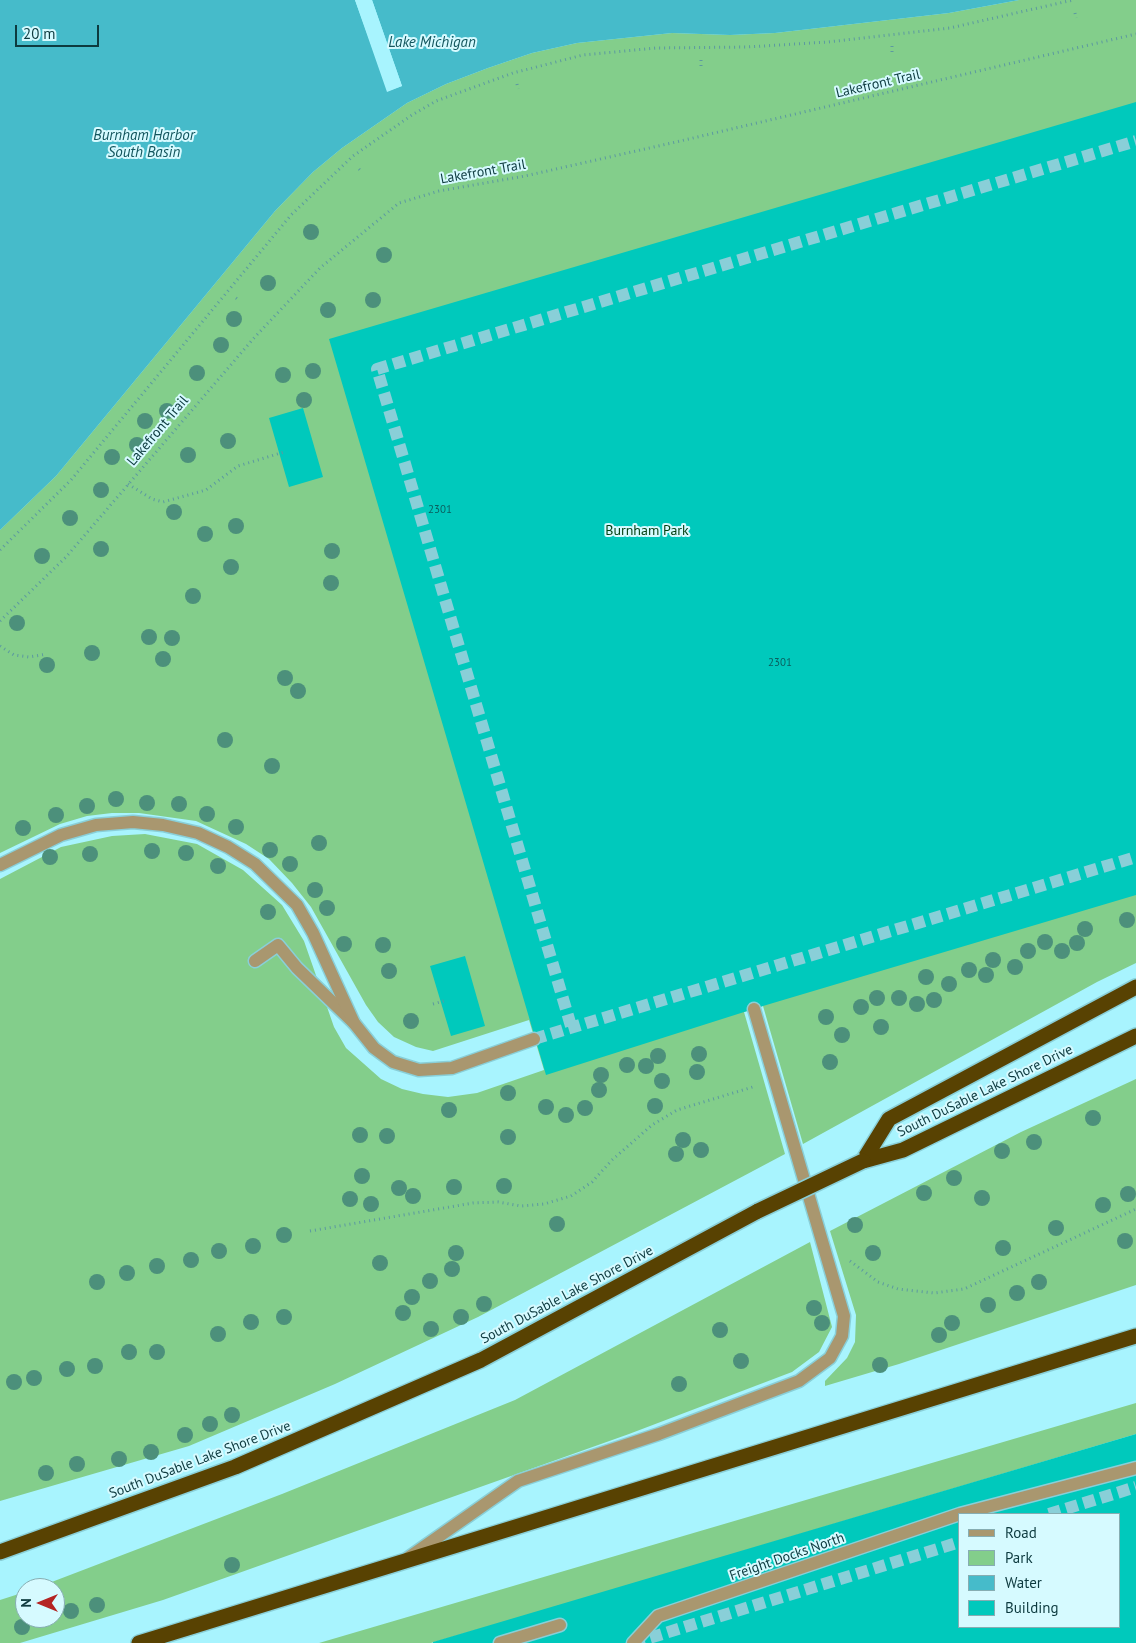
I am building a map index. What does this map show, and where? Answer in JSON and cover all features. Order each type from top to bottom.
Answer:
[{"type":"highway","points":[[863,1161],[889,1119],[1136,987]]},
{"type":"highway","name":"South DuSable Lake Shore Drive","points":[[0,1552],[235,1467],[481,1360],[758,1211],[863,1161],[903,1150],[1136,1036]]},
{"type":"highway","points":[[139,1643],[162,1639],[402,1562],[1136,1336]]},
{"type":"street","points":[[0,865],[61,835],[96,825],[140,823],[163,825],[198,833],[228,847],[255,864],[297,905],[313,933],[354,1024]]},
{"type":"street","points":[[255,961],[278,945],[297,968],[354,1024],[374,1048],[393,1062],[419,1070],[452,1068],[534,1039]]},
{"type":"street","points":[[402,1562],[518,1482],[659,1434],[799,1381],[830,1358],[842,1336],[844,1316],[754,1009]]},
{"type":"street","name":"Freight Docks North","points":[[964,1513],[1136,1468]]},
{"type":"street","name":"Freight Docks North","points":[[633,1643],[658,1616],[958,1515]]},
{"type":"street","points":[[500,1643],[560,1625]]},
{"type":"path","points":[[0,550],[71,480],[292,215],[353,156],[412,115],[436,101],[512,73],[583,55],[656,48],[746,47],[837,41],[950,28],[1073,0]]},
{"type":"path","points":[[1075,13],[1076,18]]},
{"type":"path","name":"Lakefront Trail","points":[[0,621],[66,557],[214,381],[320,268],[400,204],[439,191],[525,176],[1136,34]]},
{"type":"path","points":[[892,46],[892,52]]},
{"type":"path","points":[[701,60],[701,66]]},
{"type":"path","points":[[517,84],[518,89]]},
{"type":"path","points":[[128,484],[152,499],[163,502],[206,490],[238,466],[284,452]]},
{"type":"path","points":[[0,646],[14,655],[29,657],[47,654]]},
{"type":"path","points":[[433,1004],[447,1000]]},
{"type":"path","points":[[310,1231],[473,1203],[498,1202],[521,1206],[544,1204],[571,1196],[592,1182],[612,1160],[652,1125],[678,1110],[775,1081]]},
{"type":"path","points":[[846,1257],[878,1282],[898,1289],[934,1293],[964,1288],[1136,1210]]},
{"type":"green space","name":"Burnham Park","points":[[1019,0],[1136,0],[1136,963],[1097,982],[803,1144],[763,1006],[744,1012],[785,1154],[478,1317],[335,1384],[189,1446],[0,1501],[0,879],[61,847],[112,836],[145,834],[197,844],[243,870],[282,905],[304,941],[334,1027],[346,1048],[381,1079],[402,1089],[448,1097],[477,1093],[544,1070],[529,1020],[433,1051],[416,1047],[394,1037],[378,1022],[366,1005],[311,907],[292,883],[269,859],[246,844],[196,821],[139,813],[112,813],[87,816],[60,824],[0,853],[0,530],[56,476],[275,211],[313,172],[342,148],[407,103],[446,84],[488,68],[532,53],[577,43],[672,33],[730,35],[775,33],[949,13]]},
{"type":"green space","points":[[1136,1079],[1136,1285],[899,1364],[825,1386],[825,1381],[847,1358],[855,1342],[856,1315],[830,1231],[1021,1132]]},
{"type":"green space","points":[[810,1242],[832,1327],[819,1352],[792,1372],[629,1434],[163,1600],[20,1643],[0,1643],[0,1600],[15,1595],[15,1628],[65,1628],[65,1578],[62,1578],[282,1494],[515,1400]]},
{"type":"green space","points":[[1136,1403],[1136,1434],[555,1607],[431,1643],[319,1643]]},
{"type":"water","name":"Burnham Harbor South Basin","points":[[0,0],[355,0],[388,91],[402,86],[372,0],[1019,0],[949,13],[775,33],[730,35],[672,33],[577,43],[532,53],[488,68],[446,84],[407,103],[342,148],[313,172],[275,211],[56,476],[0,530]]},
{"type":"pier","points":[[355,0],[358,0],[389,88],[399,85],[370,0],[372,0],[402,86],[387,92]]},
{"type":"building","points":[[1136,102],[1136,895],[763,1006],[546,1075],[329,339]]},
{"type":"building","points":[[303,408],[323,477],[289,487],[269,418]]},
{"type":"building","points":[[465,956],[485,1026],[451,1036],[430,966]]},
{"type":"building","points":[[1136,1434],[1136,1643],[433,1642]]},
{"type":"tunnel","points":[[571,1026],[377,369],[1136,141]]},
{"type":"tunnel","points":[[534,1039],[1136,857]]},
{"type":"tunnel","points":[[1052,1513],[1136,1487]]},
{"type":"tunnel","points":[[633,1643],[958,1543]]},
{"type":"water label","name":"Lake Michigan","points":[[432,43]]}]
